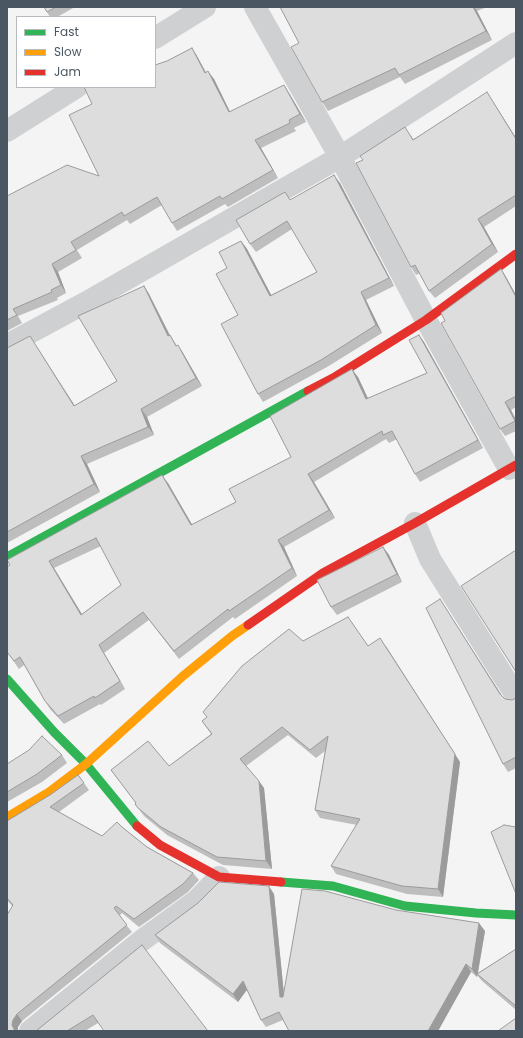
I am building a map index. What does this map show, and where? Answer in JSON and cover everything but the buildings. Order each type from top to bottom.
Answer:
[{"type":"street","points":[[156,37],[205,7]]},
{"type":"street","points":[[7,817],[49,792],[86,764],[183,676],[232,636],[323,573],[513,467],[426,320],[340,157],[255,7]]},
{"type":"street","points":[[7,345],[92,299],[340,157],[516,43]]},
{"type":"street","points":[[7,131],[75,88]]},
{"type":"street","points":[[7,557],[333,378],[426,320],[516,254]]},
{"type":"street","points":[[415,523],[430,559],[516,695]]},
{"type":"street","points":[[7,679],[54,732],[86,764],[135,825],[160,845],[219,877],[333,886],[404,906],[476,914],[516,915]]},
{"type":"street","points":[[30,1031],[141,941],[196,901],[219,877]]},
{"type":"traffic: fast","points":[[7,557],[308,391]]},
{"type":"traffic: fast","points":[[7,679],[54,732],[86,764],[137,826]]},
{"type":"traffic: fast","points":[[281,882],[333,886],[405,906],[476,913],[516,915]]},
{"type":"traffic: slow","points":[[7,817],[49,792],[86,764],[183,676],[232,636],[248,625]]},
{"type":"traffic: jam","points":[[308,391],[333,378],[426,320],[516,254]]},
{"type":"traffic: jam","points":[[248,625],[323,573],[415,523],[516,465]]},
{"type":"traffic: jam","points":[[137,826],[160,845],[219,877],[281,882]]}]
